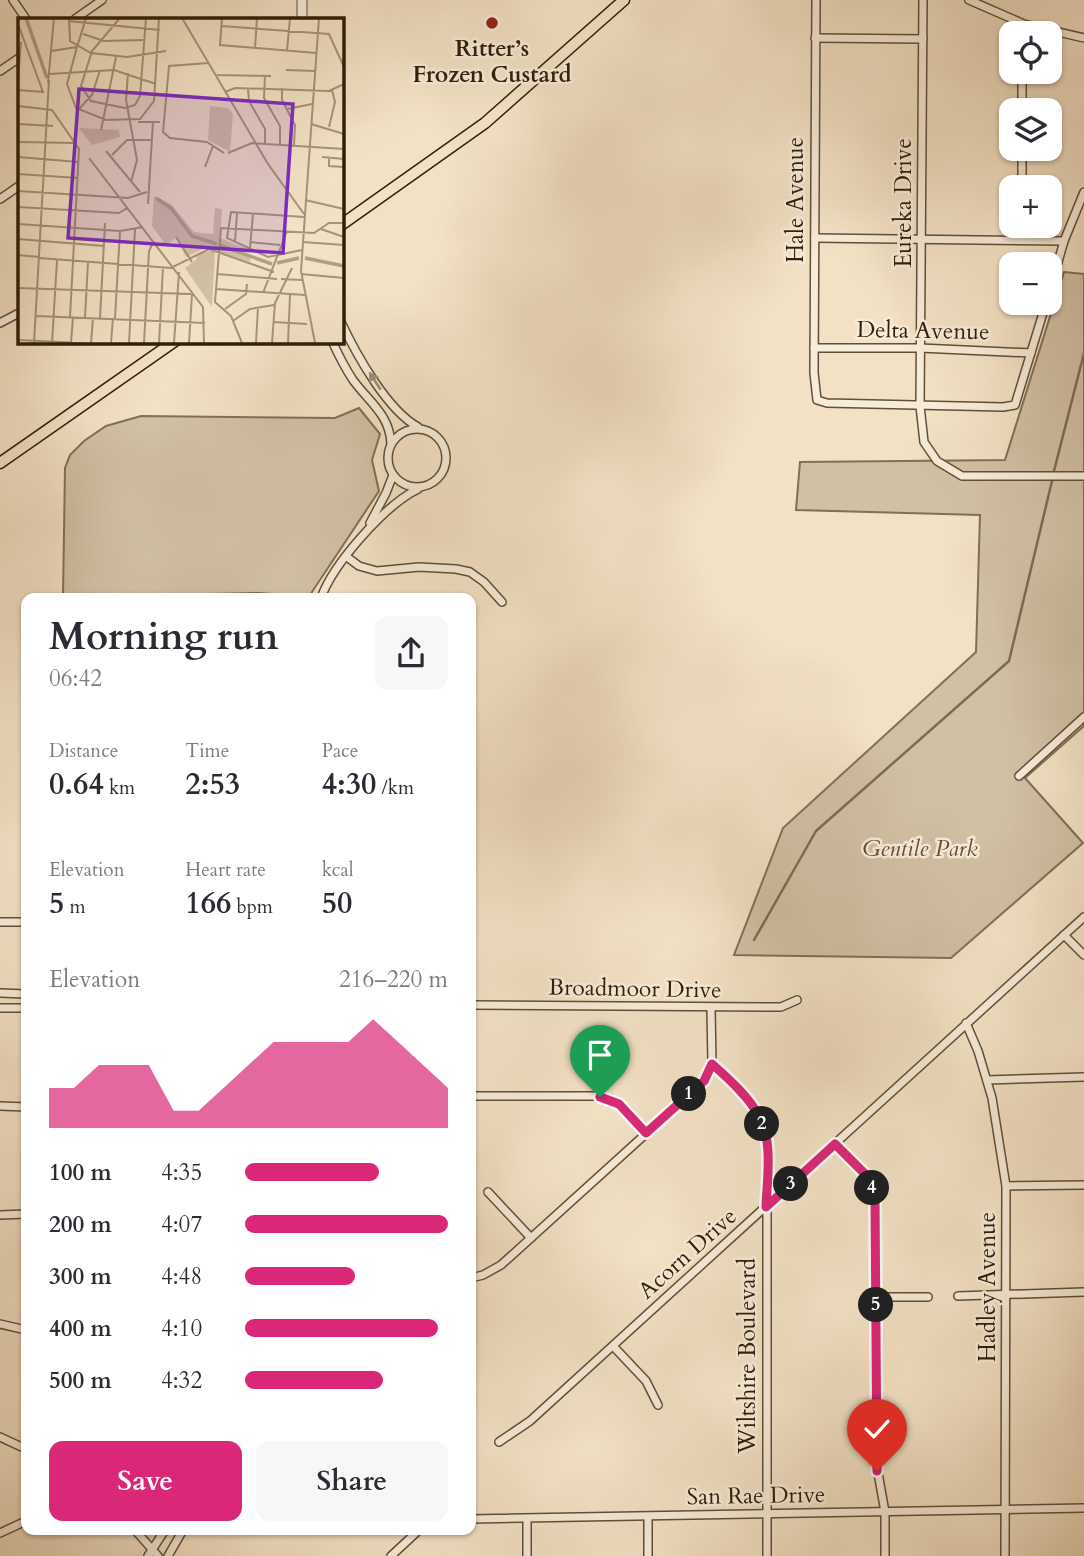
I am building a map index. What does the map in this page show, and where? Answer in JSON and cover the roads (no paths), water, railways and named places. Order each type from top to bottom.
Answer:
[{"type":"main road","points":[[347,217],[485,123],[624,0]]},
{"type":"main road","points":[[0,463],[172,343]]},
{"type":"street","points":[[13,0],[25,18]]},
{"type":"street","points":[[76,18],[102,0]]},
{"type":"street","points":[[302,0],[302,18]]},
{"type":"street","name":"Hale Avenue","points":[[816,0],[815,396],[817,400],[827,403],[920,405]]},
{"type":"street","name":"Eureka Drive","points":[[923,0],[920,405],[924,442],[937,461],[962,476],[1084,476]]},
{"type":"street","points":[[969,0],[1008,21]]},
{"type":"street","points":[[1062,35],[1084,38]]},
{"type":"street","points":[[815,38],[923,39]]},
{"type":"street","points":[[0,71],[18,59]]},
{"type":"street","points":[[0,199],[18,187]]},
{"type":"street","points":[[1061,252],[1084,192]]},
{"type":"street","points":[[814,238],[1064,241]]},
{"type":"street","points":[[0,323],[18,314]]},
{"type":"street","points":[[920,405],[1015,405],[1042,315]]},
{"type":"street","points":[[343,325],[382,390],[408,422],[438,438],[446,457],[443,471],[437,479],[405,495],[367,530]]},
{"type":"street","points":[[333,343],[351,377],[383,416],[390,429],[391,444],[387,456],[393,475],[402,484],[422,487]]},
{"type":"street","name":"Delta Avenue","points":[[814,348],[920,348],[1031,353]]},
{"type":"street","points":[[391,444],[406,431],[422,429]]},
{"type":"street","points":[[323,593],[330,579],[367,530],[393,475]]},
{"type":"street","points":[[347,557],[359,566],[377,571],[419,567],[470,572],[484,582],[502,602]]},
{"type":"street","points":[[1019,776],[1084,717]]},
{"type":"street","name":"Acorn Drive","points":[[499,1442],[530,1422],[1084,917]]},
{"type":"street","points":[[0,922],[21,922]]},
{"type":"street","points":[[1064,935],[1084,955]]},
{"type":"street","points":[[0,993],[21,994]]},
{"type":"street","name":"Broadmoor Drive","points":[[476,1005],[782,1007],[797,1000]]},
{"type":"street","points":[[0,1008],[21,1008]]},
{"type":"street","points":[[476,1277],[501,1265],[704,1081],[712,1064],[711,1008]]},
{"type":"street","name":"Hadley Avenue","points":[[967,1023],[987,1080],[999,1130],[1006,1186],[1005,1556]]},
{"type":"street","name":"Wiltshire Boulevard","points":[[712,1064],[752,1106],[762,1122],[767,1146],[767,1556]]},
{"type":"street","points":[[987,1080],[1084,1077]]},
{"type":"street","points":[[476,1096],[600,1097],[619,1104],[646,1133]]},
{"type":"street","points":[[0,1106],[21,1107]]},
{"type":"street","points":[[835,1144],[865,1174],[875,1199],[876,1456],[885,1512],[885,1556]]},
{"type":"street","points":[[1006,1186],[1084,1185]]},
{"type":"street","points":[[488,1192],[531,1238]]},
{"type":"street","points":[[0,1215],[21,1214]]},
{"type":"street","points":[[958,1296],[1084,1292]]},
{"type":"street","points":[[876,1297],[928,1297]]},
{"type":"street","points":[[0,1324],[21,1329]]},
{"type":"street","points":[[613,1346],[646,1381],[657,1405]]},
{"type":"street","points":[[0,1437],[21,1447]]},
{"type":"street","name":"San Rae Drive","points":[[476,1519],[1084,1508]]},
{"type":"street","points":[[648,1517],[648,1556]]},
{"type":"street","points":[[527,1519],[527,1556]]},
{"type":"street","points":[[0,1533],[21,1523]]},
{"type":"street","points":[[140,1535],[156,1552]]},
{"type":"street","points":[[148,1556],[156,1552],[163,1535]]},
{"type":"street","points":[[168,1556],[180,1535]]},
{"type":"street","points":[[394,1555],[414,1535]]},
{"type":"waterway","points":[[1054,471],[1084,353]]},
{"type":"waterway","points":[[754,940],[816,831],[1009,661],[1052,481]]},
{"type":"place","name":"Ritter’s Frozen Custard","points":[[492,23]]},
{"type":"park label","name":"Gentile Park","points":[[920,848]]}]
